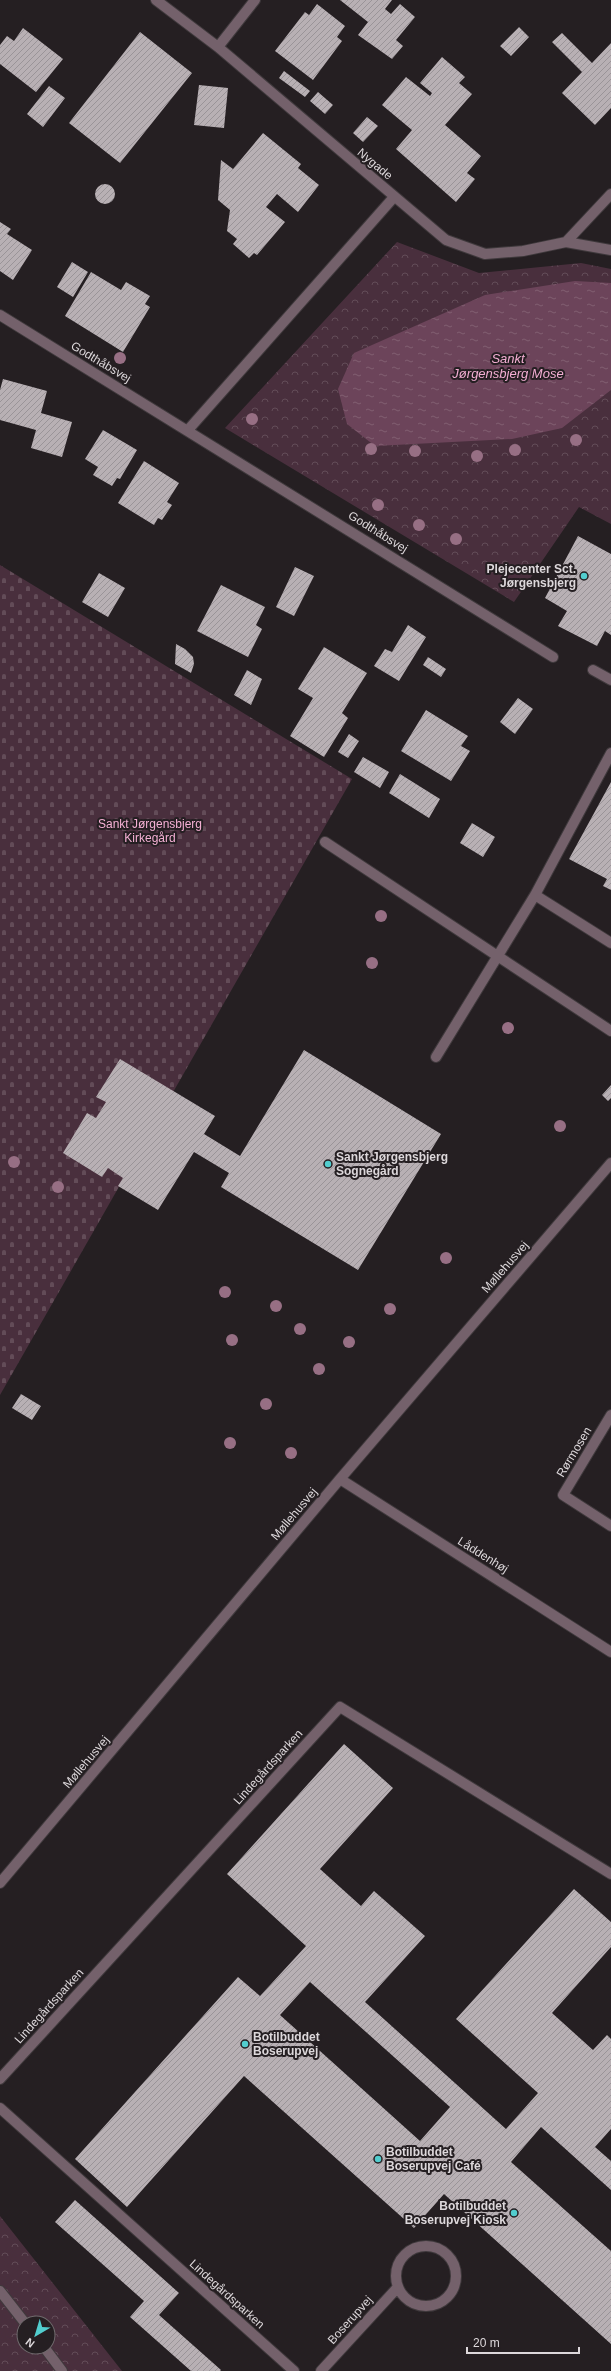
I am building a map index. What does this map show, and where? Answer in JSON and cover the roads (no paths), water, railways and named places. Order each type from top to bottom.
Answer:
[{"type":"street","name":"Nygade","points":[[156,0],[218,47],[446,240],[485,254],[523,251],[566,242],[611,250]]},
{"type":"street","points":[[218,47],[255,0]]},
{"type":"street","points":[[566,242],[611,194]]},
{"type":"street","points":[[188,430],[394,197]]},
{"type":"street","name":"Godthåbsvej","points":[[0,316],[188,430],[554,657]]},
{"type":"street","points":[[593,670],[611,680]]},
{"type":"street","points":[[436,1057],[535,895],[611,753]]},
{"type":"street","points":[[325,842],[611,1032]]},
{"type":"street","points":[[535,895],[611,943]]},
{"type":"street","name":"Møllehusvej","points":[[0,1883],[340,1480],[611,1163]]},
{"type":"street","name":"Rørmosen","points":[[611,1415],[563,1495],[611,1526]]},
{"type":"street","name":"Låddenhøj","points":[[340,1480],[611,1652]]},
{"type":"street","name":"Lindegårdsparken","points":[[0,2079],[340,1707],[611,1874]]},
{"type":"street","name":"Lindegårdsparken","points":[[0,2108],[294,2371]]},
{"type":"street","points":[[428,2245],[441,2249],[452,2259],[456,2273],[455,2287],[444,2300],[428,2306],[412,2303],[399,2292],[398,2287],[395,2275],[401,2258],[413,2248],[428,2245]]},
{"type":"street","name":"Boserupvej","points":[[321,2371],[398,2287]]},
{"type":"street","points":[[0,2291],[19,2315]]},
{"type":"street","points":[[50,2355],[62,2371]]},
{"type":"water","name":"Sankt Jørgensbjerg Mose","points":[[575,281],[611,283],[611,390],[562,428],[512,439],[375,446],[347,424],[338,389],[354,353],[485,295]]},
{"type":"place","name":"Plejecenter Sct. Jørgensbjerg","points":[[584,576]]},
{"type":"place","name":"Sankt Jørgensbjerg Sognegård","points":[[328,1164]]},
{"type":"place","name":"Botilbuddet Boserupvej","points":[[245,2044]]},
{"type":"place","name":"Botilbuddet Boserupvej Café","points":[[378,2159]]},
{"type":"place","name":"Botilbuddet Boserupvej Kiosk","points":[[514,2213]]},
{"type":"park label","name":"Sankt Jørgensbjerg Kirkegård","points":[[150,831]]}]
